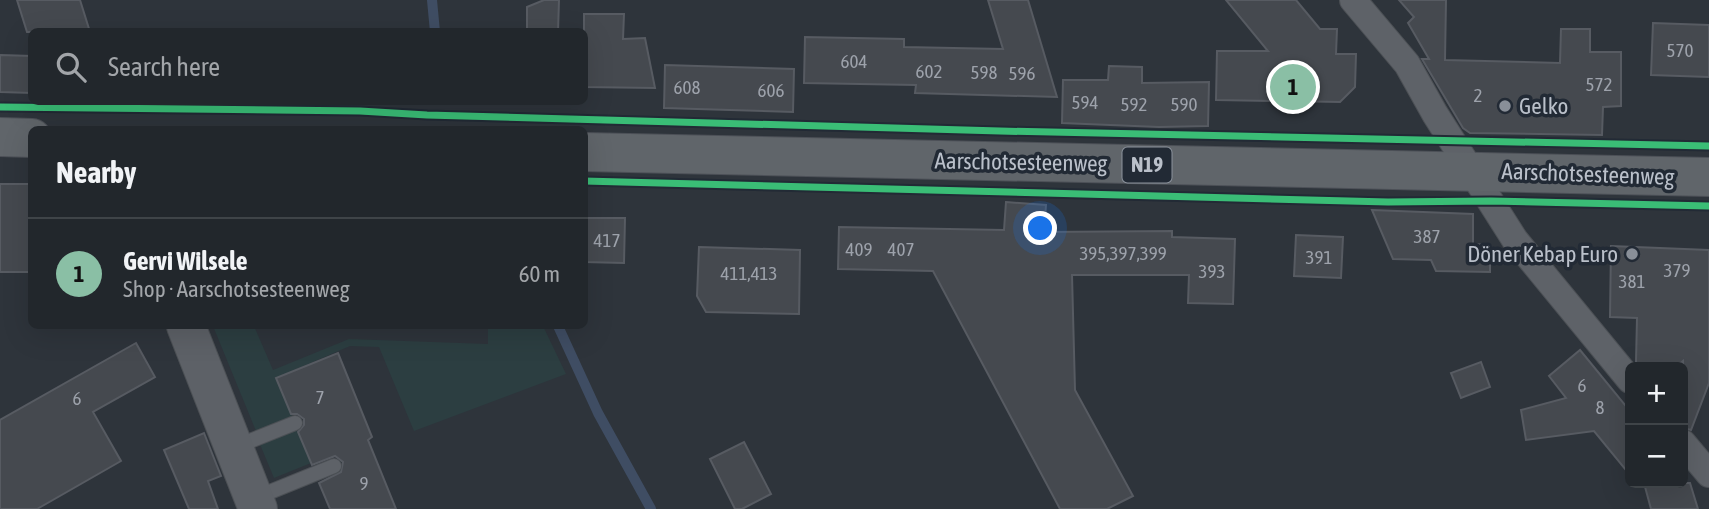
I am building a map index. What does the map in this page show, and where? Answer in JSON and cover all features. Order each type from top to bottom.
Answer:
[{"type":"main road","points":[[0,137],[28,138]]},
{"type":"main road","name":"Aarschotsesteenweg","points":[[588,152],[1709,177]]},
{"type":"street","points":[[1353,0],[1407,64],[1436,114],[1533,264],[1625,374]]},
{"type":"street","points":[[187,329],[256,504]]},
{"type":"street","points":[[1688,449],[1709,474]]},
{"type":"lane","points":[[234,448],[295,423]]},
{"type":"lane","points":[[256,504],[334,466]]},
{"type":"shaded area","points":[[214,329],[255,329],[273,370],[349,339],[488,344],[488,329],[544,329],[566,374],[414,431],[379,347],[350,346],[276,378],[292,416],[256,431]]},
{"type":"shaded area","points":[[296,427],[311,463],[274,478],[259,442]]},
{"type":"building","points":[[17,0],[80,0],[89,28],[28,28],[27,32]]},
{"type":"building","points":[[544,0],[559,0],[558,28],[527,28],[527,7]]},
{"type":"building","points":[[988,0],[1028,0],[1057,97],[915,93],[916,85],[804,83],[805,37],[904,39],[904,47],[1003,49]]},
{"type":"building","points":[[1226,0],[1296,0],[1320,29],[1337,29],[1336,54],[1356,54],[1355,87],[1340,102],[1216,100],[1217,51],[1268,51]]},
{"type":"building","points":[[1399,0],[1446,0],[1445,60],[1560,63],[1561,29],[1590,29],[1590,52],[1621,52],[1621,106],[1603,107],[1602,135],[1470,133],[1463,128],[1422,59],[1429,59],[1408,23],[1414,17]]},
{"type":"building","points":[[584,14],[624,14],[623,39],[645,38],[655,88],[588,87],[588,28],[584,28]]},
{"type":"building","points":[[1653,23],[1709,25],[1709,77],[1651,75]]},
{"type":"building","points":[[0,55],[28,56],[28,93],[0,92]]},
{"type":"building","points":[[665,65],[794,69],[793,112],[664,108]]},
{"type":"building","points":[[1109,66],[1142,67],[1142,83],[1209,82],[1208,126],[1062,123],[1063,80],[1108,80]]},
{"type":"building","points":[[0,184],[28,184],[28,272],[0,272]]},
{"type":"building","points":[[1006,202],[1046,205],[1044,232],[1172,231],[1172,237],[1235,239],[1233,304],[1188,303],[1189,275],[1072,275],[1075,390],[1133,496],[1107,509],[1060,509],[933,271],[838,269],[839,227],[1004,230]]},
{"type":"building","points":[[1372,210],[1473,214],[1473,244],[1490,245],[1490,272],[1436,271],[1431,260],[1393,259]]},
{"type":"building","points":[[588,218],[625,218],[624,263],[588,262]]},
{"type":"building","points":[[1296,235],[1343,237],[1341,278],[1294,276]]},
{"type":"building","points":[[1611,246],[1709,250],[1709,383],[1691,430],[1688,429],[1688,362],[1636,362],[1637,318],[1610,317]]},
{"type":"building","points":[[699,247],[800,250],[799,314],[706,312],[697,296]]},
{"type":"building","points":[[136,343],[155,377],[93,412],[121,461],[37,509],[0,509],[0,420]]},
{"type":"building","points":[[1580,350],[1625,405],[1625,469],[1594,431],[1526,440],[1521,410],[1566,398],[1549,376]]},
{"type":"building","points":[[338,353],[372,437],[368,440],[396,509],[330,509],[319,483],[341,472],[343,462],[335,456],[312,465],[298,432],[304,425],[304,419],[297,414],[291,414],[276,378]]},
{"type":"building","points":[[1481,362],[1490,387],[1461,398],[1451,373]]},
{"type":"building","points":[[204,433],[221,476],[208,481],[218,509],[189,509],[164,450]]},
{"type":"building","points":[[744,442],[771,494],[742,509],[735,509],[710,459]]},
{"type":"building","points":[[1690,483],[1698,509],[1651,509],[1645,488],[1688,488]]},
{"type":"waterway","points":[[432,0],[435,28]]},
{"type":"waterway","points":[[559,329],[598,413],[651,509]]},
{"type":"cycle path","points":[[0,107],[360,111],[1000,131],[1709,146]]},
{"type":"cycle path","points":[[588,181],[1388,202],[1491,201],[1709,206]]},
{"type":"place","name":"Gervi Wilsele","points":[[1293,87]]},
{"type":"place","name":"Gelko","points":[[1505,106]]},
{"type":"place","name":"Döner Kebap Euro","points":[[1632,254]]}]
